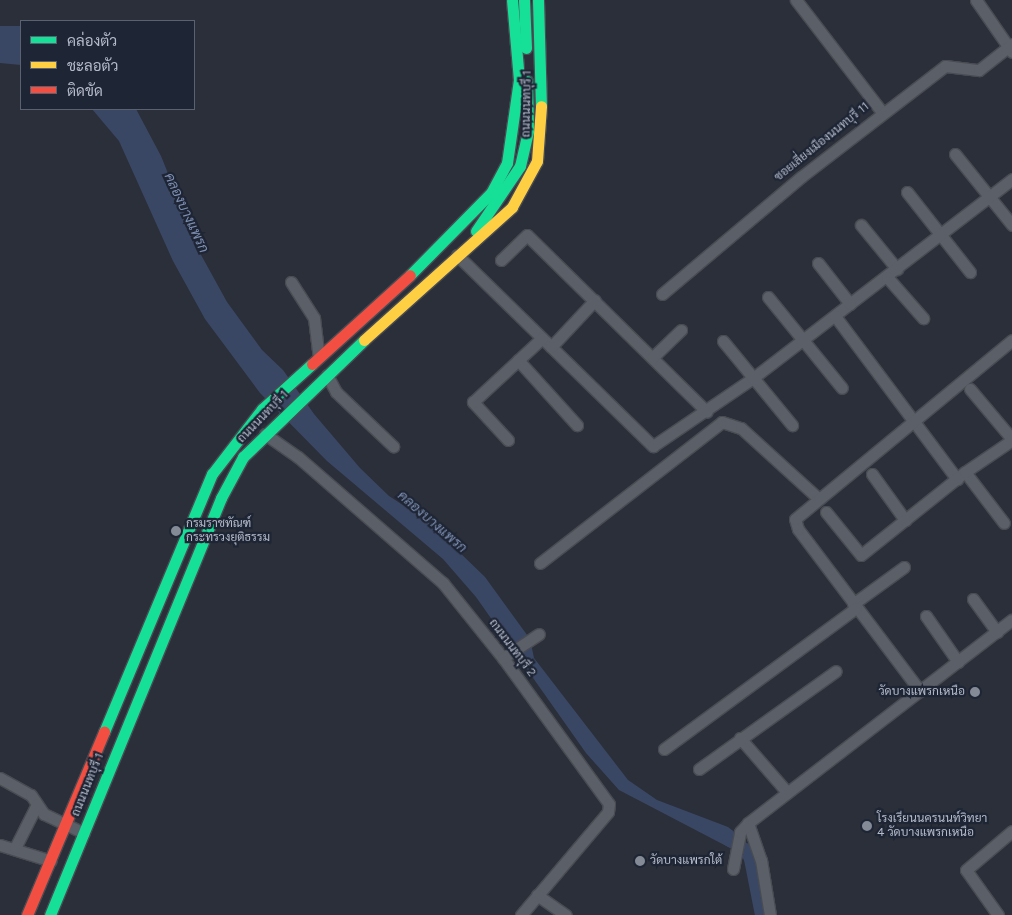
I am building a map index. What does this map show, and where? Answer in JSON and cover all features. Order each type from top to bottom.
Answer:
[{"type":"main road","name":"ถนนนนทบุรี 1","points":[[27,915],[212,474],[262,409],[435,253],[491,194],[507,164],[513,140],[519,80],[512,0]]},
{"type":"main road","points":[[516,38],[518,0]]},
{"type":"main road","points":[[457,255],[499,202],[520,166],[528,130],[524,0]]},
{"type":"main road","name":"ถนนนนทบุรี 1","points":[[50,915],[221,498],[243,457],[275,422],[309,390],[512,207],[538,161],[542,131],[538,0]]},
{"type":"street","points":[[796,0],[882,112]]},
{"type":"street","points":[[976,0],[1010,48]]},
{"type":"street","name":"ซอยเลี่ยงเมืองนนทบุรี 11","points":[[662,294],[882,112],[945,66],[979,70],[1010,48]]},
{"type":"street","points":[[955,154],[1012,225]]},
{"type":"street","points":[[457,255],[653,446],[707,412],[803,341],[1012,180]]},
{"type":"street","points":[[908,192],[970,272]]},
{"type":"street","points":[[861,224],[897,269]]},
{"type":"street","points":[[501,260],[527,235],[707,412]]},
{"type":"street","points":[[818,263],[850,304]]},
{"type":"street","points":[[887,277],[923,318]]},
{"type":"street","points":[[291,282],[314,318],[319,356]]},
{"type":"street","points":[[768,297],[842,388]]},
{"type":"street","points":[[551,347],[595,300]]},
{"type":"street","points":[[835,316],[912,422],[1004,523]]},
{"type":"street","points":[[653,357],[681,330]]},
{"type":"street","points":[[508,440],[473,402],[542,338]]},
{"type":"street","points":[[920,691],[795,524],[796,519],[818,498],[1012,340]]},
{"type":"street","points":[[724,341],[792,425]]},
{"type":"street","points":[[518,360],[577,425]]},
{"type":"street","points":[[327,375],[336,392],[393,446]]},
{"type":"street","points":[[826,512],[862,555],[961,476],[1012,439],[970,390]]},
{"type":"street","points":[[540,563],[722,422],[741,428],[818,498]]},
{"type":"street","name":"ถนนนนทบุรี 2","points":[[265,434],[298,457],[444,583],[506,656],[610,809],[521,915]]},
{"type":"street","points":[[872,474],[905,520]]},
{"type":"street","points":[[664,749],[904,567]]},
{"type":"street","points":[[973,599],[993,627]]},
{"type":"street","points":[[926,616],[955,656]]},
{"type":"street","points":[[733,870],[735,855],[744,827],[920,691],[955,656],[993,627],[1012,620]]},
{"type":"street","points":[[506,656],[536,636]]},
{"type":"street","points":[[699,769],[836,671]]},
{"type":"street","points":[[740,738],[787,792]]},
{"type":"street","points":[[0,778],[31,796],[44,814],[84,833]]},
{"type":"street","points":[[15,848],[36,804]]},
{"type":"street","points":[[744,827],[761,860],[770,915]]},
{"type":"street","points":[[998,915],[966,870],[1012,831]]},
{"type":"street","points":[[0,845],[15,848],[51,861]]},
{"type":"street","points":[[537,895],[566,915]]},
{"type":"water","points":[[0,26],[20,26],[20,65],[0,63]]},
{"type":"water","points":[[93,110],[137,110],[161,156],[200,253],[227,302],[262,350],[283,370],[314,414],[360,468],[389,496],[426,520],[485,577],[530,639],[534,658],[628,780],[657,800],[728,827],[737,834],[732,849],[619,790],[586,753],[476,597],[443,559],[327,461],[260,393],[205,319],[173,261],[119,141]]},
{"type":"waterway","name":"คลองบางแพรก","points":[[728,840],[745,849],[750,859],[761,915]]},
{"type":"traffic: fast","points":[[410,275],[491,193],[507,163],[519,80],[512,0]]},
{"type":"traffic: fast","points":[[524,0],[526,48]]},
{"type":"traffic: fast","points":[[538,0],[541,106]]},
{"type":"traffic: fast","points":[[476,231],[520,166],[528,130],[527,81]]},
{"type":"traffic: fast","points":[[50,915],[221,498],[243,457],[364,340]]},
{"type":"traffic: fast","points":[[104,732],[212,474],[262,409],[312,364]]},
{"type":"traffic: slow","points":[[364,340],[512,207],[537,161],[541,106]]},
{"type":"traffic: jam","points":[[312,364],[410,275]]},
{"type":"traffic: jam","points":[[27,915],[104,732]]},
{"type":"place","name":"กรมราชทัณฑ์ กระทรวงยุติธรรม","points":[[176,531]]},
{"type":"place","name":"วัดบางแพรกเหนือ","points":[[975,692]]},
{"type":"place","name":"โรงเรียนนครนนท์วิทยา 4 วัดบางแพรกเหนือ","points":[[867,826]]},
{"type":"place","name":"วัดบางแพรกใต้","points":[[640,861]]}]
